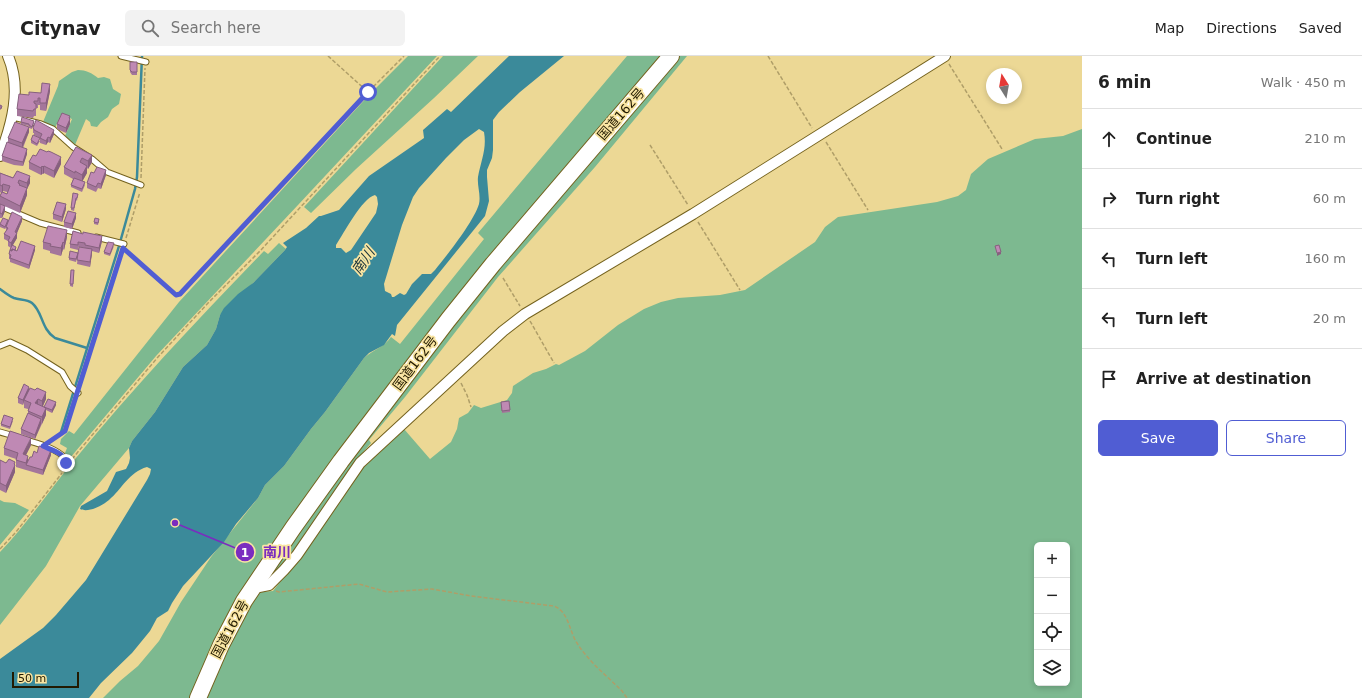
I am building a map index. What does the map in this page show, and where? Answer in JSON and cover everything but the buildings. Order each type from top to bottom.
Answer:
[{"type":"highway","name":"国道162号","points":[[198,698],[208,672],[229,629],[261,585],[293,528],[341,461],[448,320],[493,264],[671,56]]},
{"type":"street","points":[[0,156],[13,117],[14,76],[8,56]]},
{"type":"street","points":[[261,585],[284,570],[297,555],[360,463],[502,331],[525,314],[693,214],[945,56]]},
{"type":"lane","points":[[121,56],[146,62]]},
{"type":"lane","points":[[13,117],[41,124],[53,129],[73,147],[92,158],[107,172],[141,185]]},
{"type":"lane","points":[[0,206],[40,223],[83,234]]},
{"type":"lane","points":[[90,236],[124,244]]},
{"type":"lane","points":[[0,346],[10,342],[28,350],[62,372],[70,386],[78,393]]},
{"type":"lane","points":[[0,432],[43,446],[62,455],[66,459],[65,467]]},
{"type":"path","points":[[328,56],[368,92]]},
{"type":"path","points":[[43,446],[65,431],[123,248],[176,295],[180,294],[368,92],[404,56]]},
{"type":"path","points":[[0,549],[16,532],[65,467],[158,357],[260,250],[440,56]]},
{"type":"path","points":[[945,56],[1002,149]]},
{"type":"path","points":[[124,244],[141,185],[146,62]]},
{"type":"path","points":[[503,278],[554,363]]},
{"type":"path","points":[[455,375],[467,395],[472,407]]},
{"type":"path","points":[[261,585],[280,592],[311,590],[351,584],[364,585],[387,592],[432,589],[471,596],[558,607],[565,615],[572,634],[580,648],[627,698]]},
{"type":"green space","points":[[408,56],[437,56],[156,356],[70,458],[65,453],[67,448],[60,444],[61,439],[69,431],[74,434],[179,302],[370,94]]},
{"type":"green space","points":[[443,56],[478,56],[356,169],[311,213],[304,207]]},
{"type":"green space","points":[[627,56],[665,56],[358,430],[194,698],[103,698],[138,666],[159,641],[181,602],[211,557],[258,498],[265,485],[284,466],[364,358],[391,337],[400,344],[484,239],[478,233]]},
{"type":"green space","points":[[677,56],[687,56],[595,167],[498,277],[405,397],[369,440],[371,443],[355,462],[294,553],[269,578],[267,574],[451,324]]},
{"type":"green space","points":[[78,70],[89,72],[98,78],[104,77],[110,79],[113,89],[121,94],[119,104],[112,109],[108,117],[97,127],[91,126],[90,122],[86,119],[75,145],[65,136],[72,119],[61,115],[55,128],[43,122],[59,81],[72,72]]},
{"type":"green space","points":[[1082,129],[1082,698],[203,698],[209,681],[256,595],[262,592],[273,591],[301,555],[366,462],[404,429],[430,459],[451,442],[457,429],[459,418],[468,413],[474,405],[481,408],[507,400],[512,393],[513,386],[533,373],[556,364],[559,365],[585,351],[618,325],[644,309],[661,302],[678,298],[720,295],[745,290],[815,242],[825,227],[838,217],[937,202],[958,196],[966,190],[971,174],[988,159],[1035,139],[1063,136]]},
{"type":"green space","points":[[279,243],[286,249],[220,315],[216,329],[207,345],[183,367],[155,412],[132,441],[129,448],[80,506],[46,566],[0,625],[0,552],[98,431],[144,379],[264,251],[268,254]]},
{"type":"green space","points":[[0,500],[15,503],[29,510],[0,545]]},
{"type":"water","points":[[509,56],[564,56],[520,92],[499,112],[493,120],[493,150],[492,158],[487,170],[489,201],[485,216],[397,325],[395,336],[392,334],[384,345],[369,353],[364,358],[284,466],[265,485],[258,498],[236,524],[224,542],[183,586],[168,611],[157,618],[150,631],[132,653],[101,683],[89,698],[0,698],[0,659],[43,628],[86,580],[147,480],[151,469],[147,467],[135,473],[126,481],[114,496],[99,507],[83,510],[80,509],[81,506],[107,491],[116,472],[126,469],[129,463],[129,448],[132,441],[155,412],[183,367],[207,345],[216,329],[220,315],[224,308],[238,294],[253,283],[285,250],[287,247],[283,243],[306,228],[319,216],[339,210],[369,176],[424,138],[423,130],[447,109],[451,112]],"holes":[[[479,129],[484,132],[485,144],[478,177],[479,204],[476,212],[435,270],[431,274],[422,274],[412,284],[406,294],[404,295],[400,293],[392,297],[391,294],[385,291],[384,284],[402,225],[413,197],[419,188],[446,158],[464,140]],[[375,195],[377,197],[378,204],[376,213],[351,250],[346,253],[341,248],[336,248],[336,245],[359,209],[365,202]]]},
{"type":"waterway","points":[[61,432],[119,246],[135,189],[137,177],[142,56]]},
{"type":"waterway","points":[[0,289],[14,298],[26,300],[32,303],[36,307],[47,330],[55,338],[87,348]]},
{"type":"place","name":"南川","points":[[175,523]]},
{"type":"route","points":[[66,463],[66,459],[62,455],[43,446],[65,431],[123,248],[176,295],[180,294],[368,92]]}]
